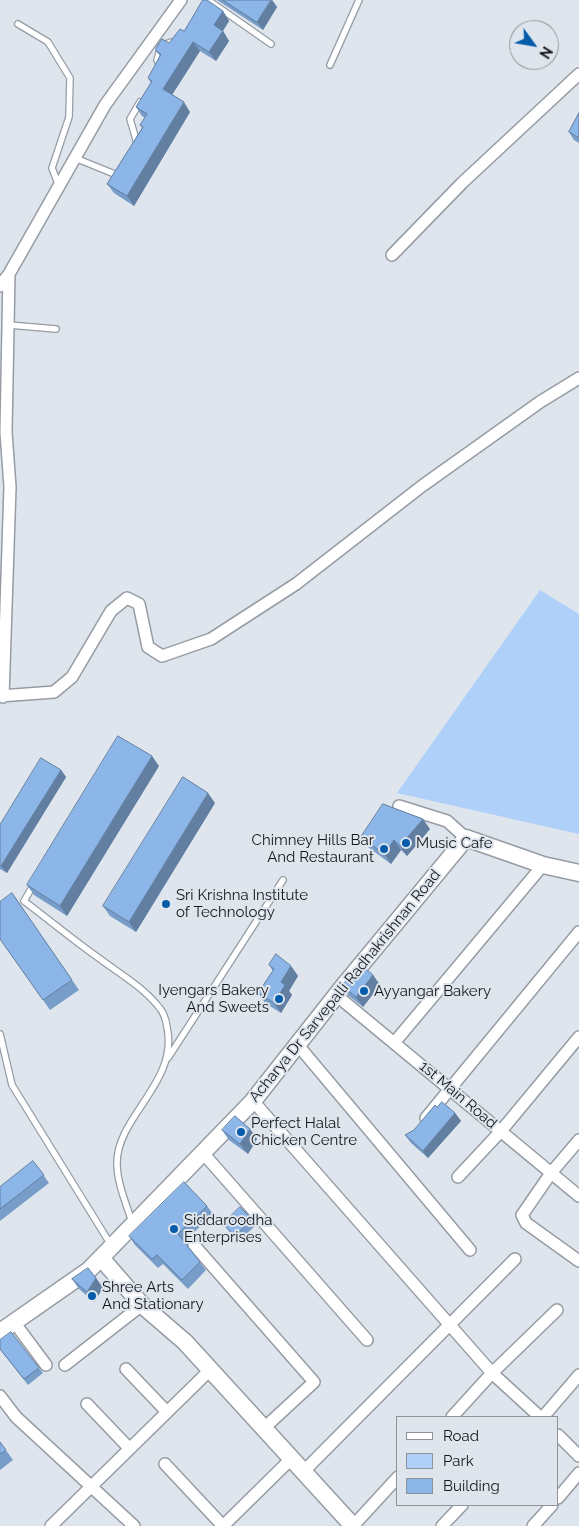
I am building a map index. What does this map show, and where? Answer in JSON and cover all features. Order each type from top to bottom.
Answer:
[{"type":"street","points":[[0,286],[9,274],[105,105],[181,0]]},
{"type":"street","points":[[392,255],[462,183],[579,74]]},
{"type":"street","points":[[9,274],[9,325],[4,442],[10,487],[1,696],[54,692],[72,677],[112,611],[127,598],[139,604],[148,647],[162,656],[211,638],[296,584],[422,486],[540,402],[579,378]]},
{"type":"street","points":[[400,806],[447,822],[466,838],[543,865],[579,873]]},
{"type":"street","name":"Acharya Dr Sarvepalli Radhakrishnan Road","points":[[0,1332],[89,1270],[253,1101],[336,995],[466,838]]},
{"type":"street","points":[[394,1043],[543,865]]},
{"type":"street","points":[[420,1126],[579,932]]},
{"type":"street","name":"1st Main Road","points":[[336,995],[579,1196]]},
{"type":"street","points":[[458,1177],[501,1131],[579,1037]]},
{"type":"street","points":[[297,1044],[470,1250]]},
{"type":"street","points":[[253,1101],[492,1373],[540,1416]]},
{"type":"street","points":[[579,1140],[551,1173],[522,1215],[526,1223],[579,1261]]},
{"type":"street","points":[[203,1153],[367,1340]]},
{"type":"street","points":[[194,1245],[314,1382],[263,1429]]},
{"type":"street","points":[[107,1252],[142,1305],[185,1342],[351,1525],[396,1479]]},
{"type":"street","points":[[303,1472],[515,1259]]},
{"type":"street","points":[[65,1365],[142,1305]]},
{"type":"street","points":[[453,1416],[492,1373],[556,1310]]},
{"type":"street","points":[[14,1322],[46,1364]]},
{"type":"street","points":[[126,1369],[167,1412]]},
{"type":"street","points":[[51,1526],[210,1370]]},
{"type":"street","points":[[542,1416],[579,1375]]},
{"type":"street","points":[[0,1396],[16,1417],[134,1526]]},
{"type":"street","points":[[87,1404],[129,1448]]},
{"type":"street","points":[[559,1436],[579,1456]]},
{"type":"street","points":[[165,1464],[226,1525],[291,1459]]},
{"type":"street","points":[[559,1497],[579,1473]]},
{"type":"street","points":[[442,1526],[461,1506]]},
{"type":"street","points":[[532,1526],[551,1506]]},
{"type":"lane","points":[[203,7],[208,0],[271,44]]},
{"type":"lane","points":[[330,64],[359,0]]},
{"type":"lane","points":[[18,24],[48,42],[70,78],[69,117],[52,168],[59,186]]},
{"type":"lane","points":[[156,76],[161,67],[157,60],[161,46],[171,42],[177,44],[182,37]]},
{"type":"lane","points":[[132,151],[137,142],[130,119],[145,93]]},
{"type":"lane","points":[[75,158],[116,176],[122,168]]},
{"type":"lane","points":[[9,325],[56,329]]},
{"type":"lane","points":[[39,876],[24,901],[138,987],[160,1007],[170,1038],[165,1062]]},
{"type":"lane","points":[[133,1226],[120,1185],[117,1162],[121,1142],[155,1086],[165,1062],[283,880]]},
{"type":"lane","points":[[0,1034],[12,1085],[107,1252]]},
{"type":"green space","points":[[540,590],[579,614],[579,834],[397,793]]},
{"type":"building","points":[[203,0],[207,0],[223,11],[214,25],[223,31],[209,52],[193,42],[163,89],[184,102],[127,196],[107,184],[143,127],[140,125],[147,114],[136,107],[152,81],[148,78],[161,54],[156,51],[156,48],[162,39],[169,43],[180,29],[184,31]]},
{"type":"building","points":[[223,0],[271,0],[257,22]]},
{"type":"building","points":[[579,113],[579,138],[569,132]]},
{"type":"building","points":[[118,736],[152,756],[60,906],[27,885]]},
{"type":"building","points":[[41,758],[61,770],[1,866],[0,825]]},
{"type":"building","points":[[183,777],[208,793],[129,922],[103,906]]},
{"type":"building","points":[[383,804],[423,819],[400,846],[394,840],[384,854],[361,837]]},
{"type":"building","points":[[12,893],[72,980],[43,1000],[0,939],[0,902]]},
{"type":"building","points":[[276,954],[291,966],[281,982],[285,985],[274,1003],[258,993],[274,969],[269,965]]},
{"type":"building","points":[[360,964],[373,975],[356,997],[342,986]]},
{"type":"building","points":[[442,1102],[455,1113],[423,1151],[405,1135],[414,1130],[435,1105],[437,1107]]},
{"type":"building","points":[[235,1116],[250,1129],[240,1144],[222,1130]]},
{"type":"building","points":[[33,1161],[44,1175],[0,1209],[0,1187]]},
{"type":"building","points":[[184,1182],[207,1206],[178,1234],[200,1262],[182,1280],[157,1255],[152,1259],[129,1236]]},
{"type":"building","points":[[240,1207],[252,1219],[235,1236],[223,1224]]},
{"type":"building","points":[[88,1268],[96,1278],[87,1292],[72,1279]]},
{"type":"building","points":[[11,1332],[39,1368],[24,1379],[0,1349],[0,1340]]},
{"type":"building","points":[[0,1442],[6,1450],[0,1454]]},
{"type":"place","name":"Music Cafe","points":[[406,843]]},
{"type":"place","name":"Chimney Hills Bar And Restaurant","points":[[384,849]]},
{"type":"place","name":"Sri Krishna Institute of Technology","points":[[166,904]]},
{"type":"place","name":"Ayyangar Bakery","points":[[364,991]]},
{"type":"place","name":"Iyengars Bakery And Sweets","points":[[279,999]]},
{"type":"place","name":"Perfect Halal Chicken Centre","points":[[241,1132]]},
{"type":"place","name":"Siddaroodha Enterprises","points":[[174,1229]]},
{"type":"place","name":"Shree Arts And Stationary","points":[[92,1296]]}]
